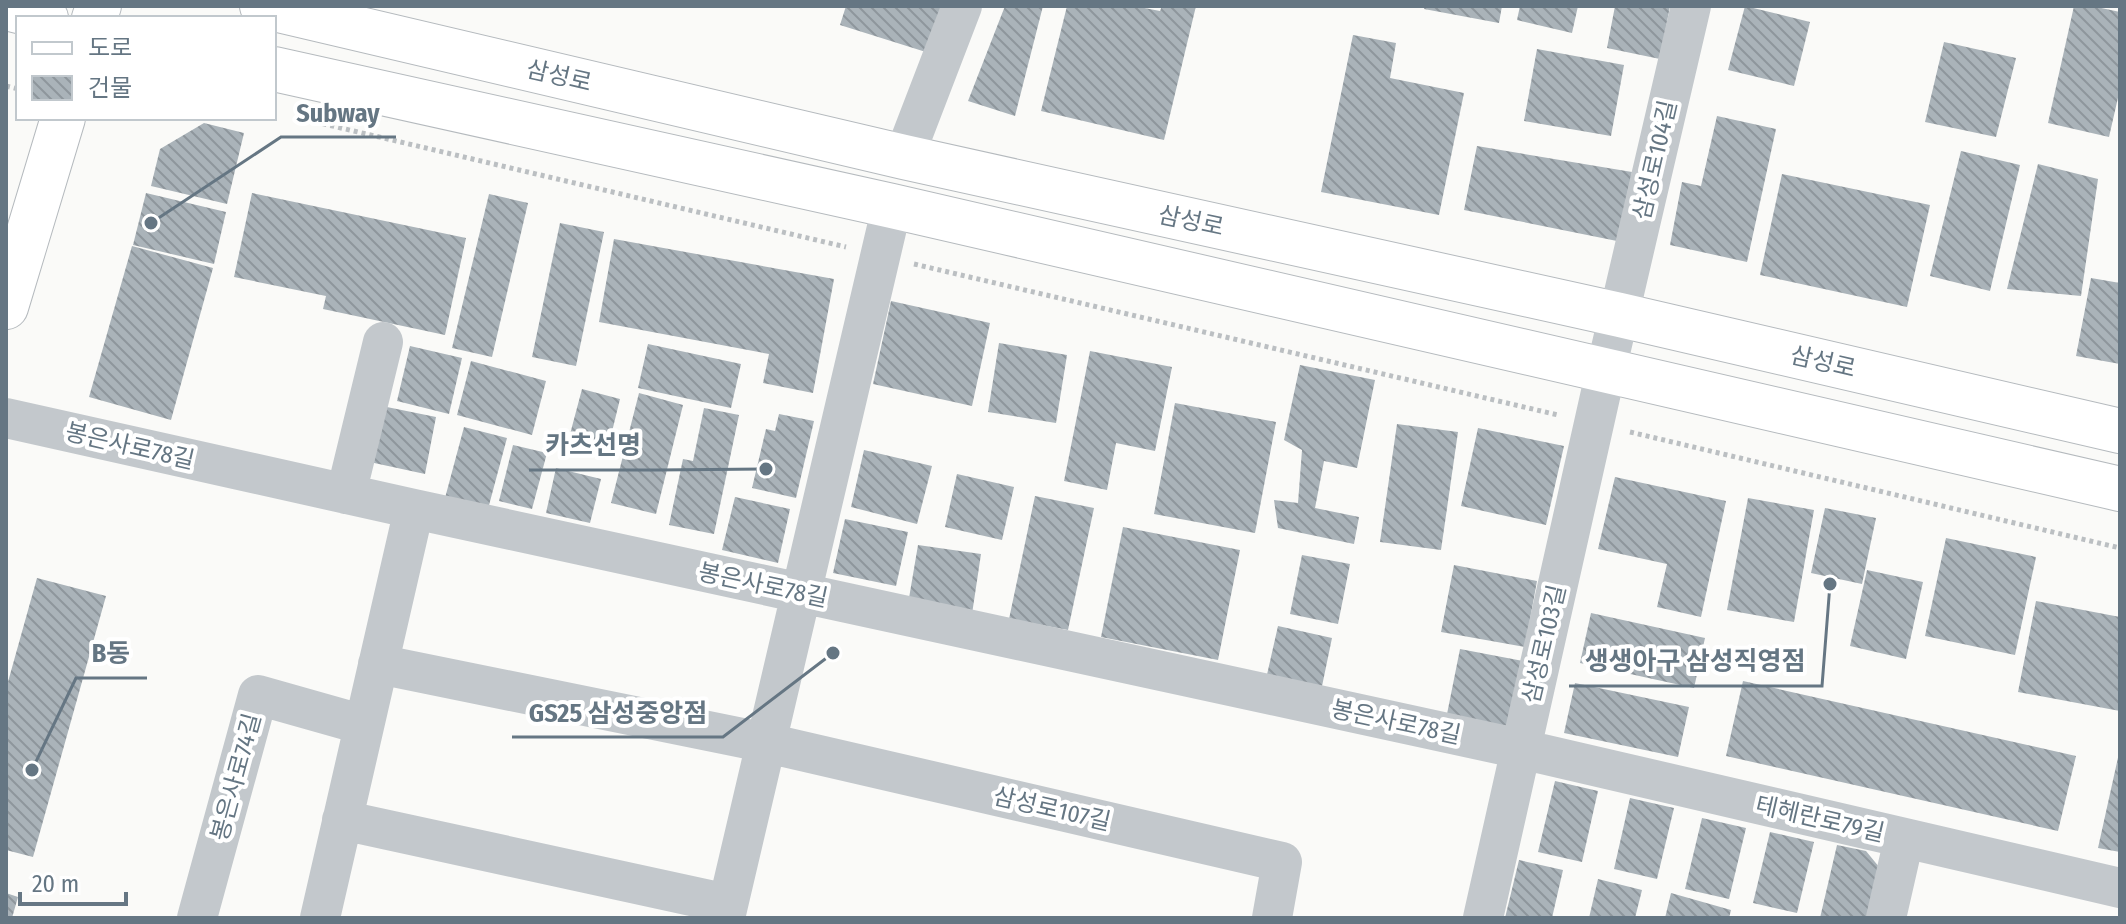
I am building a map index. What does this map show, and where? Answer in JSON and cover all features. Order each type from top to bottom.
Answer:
[{"type":"main road","name":"삼성로","points":[[262,6],[904,157],[1620,315],[2120,431]]},
{"type":"main road","points":[[6,8],[38,16]]},
{"type":"main road","points":[[276,69],[892,206],[2120,489]]},
{"type":"main road","points":[[6,307],[62,120]]},
{"type":"street","points":[[904,157],[962,6]]},
{"type":"street","name":"삼성로104길","points":[[1606,370],[1691,6]]},
{"type":"street","points":[[342,820],[726,911],[892,206]]},
{"type":"street","points":[[346,494],[383,342]]},
{"type":"street","name":"삼성로103길","points":[[1483,918],[1606,370]]},
{"type":"street","name":"봉은사로78길","points":[[6,418],[1521,749]]},
{"type":"street","points":[[320,918],[414,509]]},
{"type":"street","name":"삼성로107길","points":[[378,664],[767,743],[1282,862],[1272,918]]},
{"type":"street","name":"봉은사로74길","points":[[197,918],[258,695],[364,725]]},
{"type":"street","name":"테헤란로79길","points":[[1521,749],[2120,888]]},
{"type":"street","points":[[1886,918],[1904,839]]},
{"type":"path","points":[[305,120],[2120,548]]},
{"type":"building","points":[[846,6],[943,6],[929,53],[840,25]]},
{"type":"building","points":[[1005,6],[1043,6],[1015,116],[968,101]]},
{"type":"building","points":[[1067,6],[1134,6],[1160,11],[1162,6],[1196,6],[1164,140],[1041,111]]},
{"type":"building","points":[[1425,6],[1502,6],[1499,23],[1424,9]]},
{"type":"building","points":[[1520,6],[1578,6],[1572,33],[1517,20]]},
{"type":"building","points":[[1615,6],[1670,6],[1660,59],[1607,48]]},
{"type":"building","points":[[1745,6],[1810,22],[1794,86],[1728,70]]},
{"type":"building","points":[[2074,6],[2120,12],[2120,89],[2109,137],[2048,123]]},
{"type":"building","points":[[1353,35],[1396,43],[1390,78],[1464,93],[1439,215],[1321,192]]},
{"type":"building","points":[[1944,42],[2016,58],[1996,137],[1925,122]]},
{"type":"building","points":[[1537,49],[1624,65],[1611,136],[1524,121]]},
{"type":"building","points":[[1717,116],[1776,129],[1747,262],[1670,245],[1682,182],[1701,186]]},
{"type":"building","points":[[204,123],[244,133],[227,204],[151,186],[160,149]]},
{"type":"building","points":[[1477,146],[1632,172],[1617,241],[1464,210]]},
{"type":"building","points":[[1961,151],[2020,165],[1990,291],[1930,276]]},
{"type":"building","points":[[2038,164],[2098,179],[2081,296],[2007,289]]},
{"type":"building","points":[[1782,174],[1930,205],[1907,307],[1760,275]]},
{"type":"building","points":[[146,193],[226,212],[214,264],[133,245]]},
{"type":"building","points":[[252,193],[466,238],[445,335],[323,309],[326,296],[234,277]]},
{"type":"building","points":[[489,194],[528,203],[492,357],[452,348]]},
{"type":"building","points":[[560,223],[604,232],[576,366],[532,357]]},
{"type":"building","points":[[614,239],[834,279],[813,393],[763,383],[769,354],[599,322]]},
{"type":"building","points":[[132,246],[213,268],[171,420],[89,397]]},
{"type":"building","points":[[2091,278],[2120,283],[2120,364],[2076,356]]},
{"type":"building","points":[[891,301],[990,323],[972,406],[873,384]]},
{"type":"building","points":[[999,343],[1067,355],[1056,423],[988,412]]},
{"type":"building","points":[[648,344],[741,364],[731,408],[638,388]]},
{"type":"building","points":[[410,346],[462,358],[449,414],[397,401]]},
{"type":"building","points":[[1090,351],[1172,367],[1155,451],[1116,443],[1107,490],[1064,481]]},
{"type":"building","points":[[471,361],[546,381],[532,435],[457,415]]},
{"type":"building","points":[[1300,365],[1375,380],[1357,468],[1324,461],[1315,508],[1359,517],[1354,544],[1278,528],[1274,500],[1298,503],[1302,450],[1284,440]]},
{"type":"building","points":[[582,389],[620,399],[608,448],[569,438]]},
{"type":"building","points":[[639,393],[683,405],[656,514],[611,503]]},
{"type":"building","points":[[1175,403],[1276,422],[1255,533],[1154,514]]},
{"type":"building","points":[[377,405],[436,417],[425,474],[365,461]]},
{"type":"building","points":[[704,408],[739,415],[714,534],[669,525],[683,459],[693,461]]},
{"type":"building","points":[[779,414],[814,421],[796,498],[752,488],[766,429],[775,431]]},
{"type":"building","points":[[1397,424],[1458,432],[1441,550],[1380,542]]},
{"type":"building","points":[[464,427],[507,438],[488,509],[445,498]]},
{"type":"building","points":[[1478,428],[1564,446],[1546,525],[1461,506]]},
{"type":"building","points":[[513,445],[547,453],[532,509],[499,501]]},
{"type":"building","points":[[864,450],[932,466],[917,524],[851,507]]},
{"type":"building","points":[[556,468],[601,479],[590,523],[546,513]]},
{"type":"building","points":[[957,474],[1014,487],[1002,540],[945,527]]},
{"type":"building","points":[[1615,477],[1726,501],[1701,617],[1657,607],[1667,564],[1598,549]]},
{"type":"building","points":[[1035,496],[1094,508],[1068,630],[1009,619]]},
{"type":"building","points":[[735,497],[790,509],[778,563],[722,550]]},
{"type":"building","points":[[1748,498],[1814,510],[1794,622],[1727,610]]},
{"type":"building","points":[[1825,508],[1876,518],[1862,584],[1811,573]]},
{"type":"building","points":[[845,519],[908,532],[896,586],[833,573]]},
{"type":"building","points":[[1123,527],[1240,550],[1218,660],[1101,637]]},
{"type":"building","points":[[1946,538],[2036,557],[2015,655],[1925,636]]},
{"type":"building","points":[[918,545],[981,554],[972,614],[908,604]]},
{"type":"building","points":[[1302,555],[1350,564],[1338,624],[1290,614]]},
{"type":"building","points":[[1454,565],[1537,581],[1525,647],[1441,632]]},
{"type":"building","points":[[1867,570],[1923,582],[1906,659],[1850,646]]},
{"type":"building","points":[[37,578],[106,596],[33,857],[6,850],[6,689]]},
{"type":"building","points":[[2036,601],[2120,617],[2120,711],[2018,692]]},
{"type":"building","points":[[1591,613],[1705,638],[1694,688],[1580,663]]},
{"type":"building","points":[[1278,626],[1332,638],[1321,691],[1266,679]]},
{"type":"building","points":[[1460,649],[1523,661],[1510,731],[1446,719]]},
{"type":"building","points":[[1743,681],[2076,756],[2058,831],[1726,756]]},
{"type":"building","points":[[1575,683],[1689,707],[1678,757],[1564,733]]},
{"type":"building","points":[[2120,753],[2120,852],[2098,848]]},
{"type":"building","points":[[1555,781],[1598,791],[1582,862],[1538,852]]},
{"type":"building","points":[[1630,798],[1674,808],[1657,879],[1614,869]]},
{"type":"building","points":[[1702,818],[1746,828],[1729,899],[1685,889]]},
{"type":"building","points":[[1770,832],[1814,842],[1797,913],[1753,903]]},
{"type":"building","points":[[1837,845],[1866,851],[1884,873],[1873,918],[1820,918]]},
{"type":"building","points":[[1519,860],[1563,870],[1552,918],[1505,918]]},
{"type":"building","points":[[1598,879],[1642,890],[1635,918],[1589,918]]},
{"type":"building","points":[[6,893],[18,897],[12,918],[6,918]]},
{"type":"building","points":[[1671,893],[1731,910],[1729,918],[1665,918]]},
{"type":"place","name":"Subway","points":[[151,223]]},
{"type":"place","name":"카츠선명","points":[[766,469]]},
{"type":"place","name":"생생아구 삼성직영점","points":[[1830,584]]},
{"type":"place","name":"GS25 삼성중앙점","points":[[833,653]]},
{"type":"place","name":"B동","points":[[32,770]]}]
